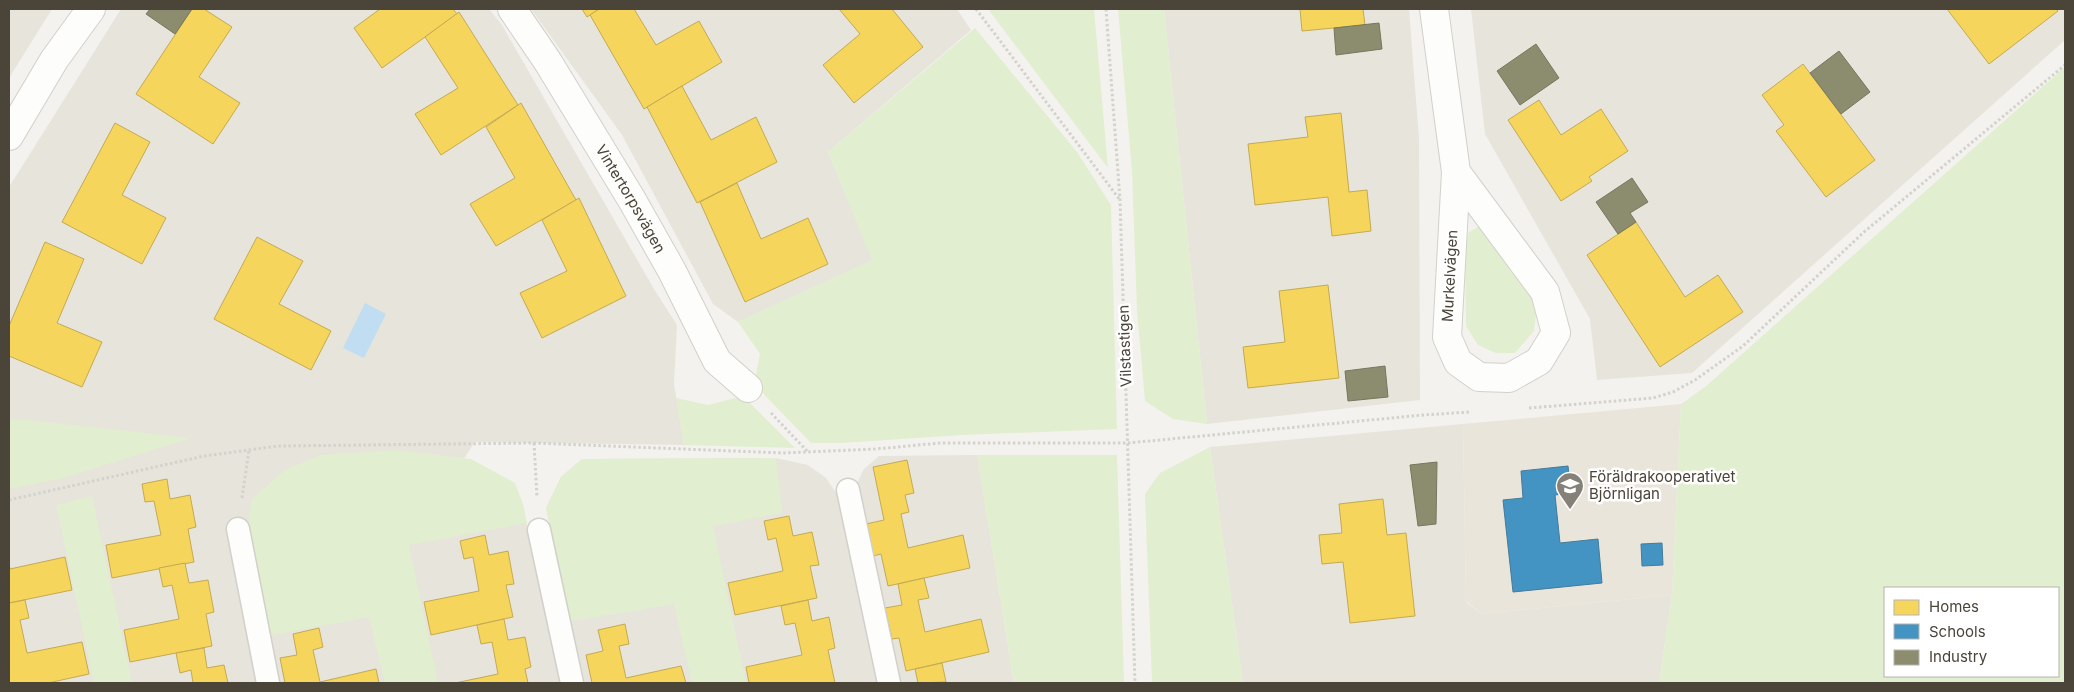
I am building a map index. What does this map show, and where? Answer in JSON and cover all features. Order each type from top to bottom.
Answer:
[{"type":"street","points":[[9,136],[54,60],[91,9]]},
{"type":"street","name":"Vintertorpsvägen","points":[[512,9],[548,62],[632,200],[672,271],[717,360],[748,388]]},
{"type":"street","name":"Murkelvägen","points":[[1434,9],[1456,172],[1447,337],[1458,362],[1479,377],[1509,378],[1539,362],[1556,333],[1545,292],[1456,172]]},
{"type":"lane","points":[[848,490],[889,683]]},
{"type":"lane","points":[[238,529],[268,683]]},
{"type":"lane","points":[[539,530],[572,683]]},
{"type":"path","points":[[976,9],[1120,200]]},
{"type":"path","name":"Vilstastigen","points":[[1106,9],[1120,200],[1136,683]]},
{"type":"path","points":[[1522,409],[1653,398],[1673,392],[1695,380],[1743,346],[1864,232],[2065,65]]},
{"type":"path","points":[[748,388],[808,452]]},
{"type":"path","points":[[9,500],[204,456],[278,446],[534,443],[783,453],[940,443],[1128,443],[1473,412]]},
{"type":"path","points":[[534,443],[539,530]]},
{"type":"path","points":[[238,529],[248,450]]},
{"type":"shaded area","points":[[9,9],[52,9],[9,78]]},
{"type":"shaded area","points":[[121,9],[489,9],[502,25],[654,289],[677,325],[674,384],[684,445],[475,442],[459,466],[523,507],[561,683],[9,683],[9,187]]},
{"type":"shaded area","points":[[531,9],[957,9],[971,30],[828,152],[873,260],[738,322],[713,304],[622,135]]},
{"type":"shaded area","points":[[1164,9],[1409,9],[1419,139],[1420,400],[1207,424]]},
{"type":"shaded area","points":[[1471,9],[2065,9],[2065,40],[1692,373],[1597,380],[1590,319],[1485,134]]},
{"type":"shaded area","name":"Föräldrakooperativet Björnligan","points":[[1681,404],[1672,595],[1481,614],[1466,601],[1463,424]]},
{"type":"shaded area","points":[[1463,424],[1466,602],[1481,614],[1672,595],[1659,683],[1243,683],[1210,447]]},
{"type":"shaded area","points":[[977,455],[1014,683],[895,683],[854,489],[864,469],[879,456]]},
{"type":"shaded area","points":[[776,458],[808,465],[826,478],[839,497],[878,683],[585,683],[546,508],[561,477],[582,459]]},
{"type":"green space","points":[[988,9],[1094,9],[1108,168]]},
{"type":"green space","points":[[1118,9],[1164,9],[1207,424],[1173,419],[1145,401],[1137,310],[1132,171]]},
{"type":"green space","points":[[975,28],[1077,152],[1111,205],[1117,429],[811,443],[754,384],[760,354],[738,322],[872,260],[828,152]]},
{"type":"green space","points":[[2065,67],[2065,683],[1659,683],[1672,595],[1681,404],[1705,387]]},
{"type":"green space","points":[[1480,226],[1491,231],[1537,306],[1534,331],[1515,353],[1496,353],[1478,345],[1466,326],[1465,245],[1469,232]]},
{"type":"green space","points":[[743,396],[795,448],[684,445],[676,398],[708,405]]},
{"type":"green space","points":[[9,419],[191,438],[63,478],[9,489]]},
{"type":"green space","points":[[1210,447],[1243,683],[1152,683],[1145,494],[1160,473]]},
{"type":"green space","points":[[397,450],[471,459],[515,483],[523,504],[527,523],[409,545],[438,683],[385,683],[369,617],[267,636],[248,530],[252,499],[285,470],[321,455]]},
{"type":"green space","points":[[977,455],[1117,455],[1124,683],[1014,683]]},
{"type":"green space","points":[[776,458],[782,513],[713,526],[746,683],[692,683],[674,604],[571,621],[546,508],[561,477],[582,459]]},
{"type":"green space","points":[[92,496],[132,683],[94,683],[56,505]]},
{"type":"water","points":[[365,303],[386,314],[364,358],[343,348]]},
{"type":"building: Homes","points":[[192,9],[204,9],[232,27],[199,77],[240,103],[213,144],[136,94]]},
{"type":"building: Homes","points":[[380,9],[453,9],[457,14],[382,68],[354,28]]},
{"type":"building: Homes","points":[[582,9],[599,9],[587,17]]},
{"type":"building: Homes","points":[[599,9],[634,9],[656,45],[699,21],[722,62],[644,109],[590,15]]},
{"type":"building: Homes","points":[[839,9],[892,9],[923,47],[854,103],[823,65],[860,34]]},
{"type":"building: Homes","points":[[1300,9],[1363,9],[1365,25],[1302,31]]},
{"type":"building: Homes","points":[[1947,9],[2056,9],[2058,11],[1989,64]]},
{"type":"building: Homes","points":[[459,12],[518,105],[441,155],[415,114],[458,88],[425,37]]},
{"type":"building: Homes","points":[[1803,64],[1875,160],[1826,197],[1776,131],[1784,125],[1762,95]]},
{"type":"building: Homes","points":[[682,86],[711,140],[756,117],[777,162],[697,203],[647,107]]},
{"type":"building: Homes","points":[[1539,100],[1561,135],[1601,109],[1628,151],[1589,177],[1592,181],[1561,201],[1508,120]]},
{"type":"building: Homes","points":[[521,103],[576,200],[496,246],[470,204],[515,178],[486,127]]},
{"type":"building: Homes","points":[[1341,113],[1349,192],[1367,190],[1371,231],[1332,236],[1328,197],[1255,205],[1248,144],[1308,137],[1305,117]]},
{"type":"building: Homes","points":[[115,123],[150,142],[122,195],[166,218],[142,264],[62,222]]},
{"type":"building: Homes","points":[[737,183],[761,239],[808,218],[828,264],[745,302],[700,202]]},
{"type":"building: Homes","points":[[579,198],[626,296],[542,338],[520,293],[567,271],[542,220]]},
{"type":"building: Homes","points":[[1636,222],[1685,297],[1718,275],[1743,312],[1660,367],[1587,255]]},
{"type":"building: Homes","points":[[257,237],[303,261],[279,304],[331,331],[311,370],[214,319]]},
{"type":"building: Homes","points":[[45,242],[84,259],[57,323],[102,342],[82,387],[9,356],[9,326]]},
{"type":"building: Homes","points":[[1328,285],[1339,378],[1248,388],[1243,347],[1285,342],[1279,291]]},
{"type":"building: Homes","points":[[907,460],[914,493],[905,495],[909,512],[901,514],[908,548],[963,535],[970,568],[888,586],[881,554],[873,556],[866,524],[884,520],[873,467]]},
{"type":"building: Homes","points":[[167,479],[170,499],[190,495],[196,527],[188,529],[194,562],[112,578],[106,545],[161,535],[154,501],[145,502],[142,484]]},
{"type":"building: Homes","points":[[1383,499],[1387,535],[1406,533],[1415,616],[1350,623],[1343,562],[1322,564],[1319,535],[1342,533],[1339,504]]},
{"type":"building: Homes","points":[[789,516],[793,536],[812,532],[819,565],[810,566],[817,598],[735,615],[728,583],[783,571],[776,538],[768,540],[764,521]]},
{"type":"building: Homes","points":[[485,535],[489,555],[508,551],[514,584],[506,585],[513,617],[431,635],[424,602],[479,591],[473,557],[464,559],[460,541]]},
{"type":"building: Homes","points":[[65,557],[72,590],[9,603],[9,563],[10,569]]},
{"type":"building: Homes","points":[[185,563],[189,583],[208,580],[214,612],[206,614],[212,646],[130,662],[124,630],[179,619],[172,585],[163,587],[159,568]]},
{"type":"building: Homes","points":[[924,578],[929,598],[918,600],[925,632],[981,619],[989,652],[906,671],[899,638],[892,639],[885,608],[902,605],[898,584]]},
{"type":"building: Homes","points":[[25,600],[29,618],[20,620],[27,653],[82,642],[89,674],[48,683],[9,683],[9,603]]},
{"type":"building: Homes","points":[[808,600],[812,621],[829,617],[835,648],[828,650],[835,683],[749,683],[746,667],[802,655],[795,623],[785,625],[781,606]]},
{"type":"building: Homes","points":[[504,619],[508,640],[525,637],[531,667],[525,669],[528,683],[455,683],[498,674],[492,642],[481,644],[477,625]]},
{"type":"building: Homes","points":[[625,624],[629,644],[619,646],[626,678],[681,666],[686,683],[592,683],[586,655],[603,651],[598,630]]},
{"type":"building: Homes","points":[[319,628],[323,647],[313,650],[320,682],[376,669],[379,683],[285,683],[280,658],[297,655],[293,634]]},
{"type":"building: Homes","points":[[204,648],[207,668],[224,665],[228,683],[193,683],[191,670],[180,673],[176,653]]},
{"type":"building: Homes","points":[[942,663],[946,682],[918,683],[915,669]]},
{"type":"building: Schools","points":[[1568,466],[1571,493],[1555,495],[1560,543],[1598,539],[1602,583],[1513,592],[1503,500],[1523,498],[1521,471]]},
{"type":"building: Schools","points":[[1662,543],[1663,565],[1642,566],[1641,544]]},
{"type":"building: Industry","points":[[150,9],[192,9],[175,34],[146,14]]},
{"type":"building: Industry","points":[[1379,23],[1382,49],[1336,55],[1334,28]]},
{"type":"building: Industry","points":[[1536,44],[1559,78],[1520,105],[1497,71]]},
{"type":"building: Industry","points":[[1839,51],[1870,92],[1841,114],[1810,73]]},
{"type":"building: Industry","points":[[1632,178],[1648,202],[1630,213],[1636,222],[1618,234],[1596,202]]},
{"type":"building: Industry","points":[[1385,366],[1388,397],[1348,401],[1345,371]]},
{"type":"building: Industry","points":[[1437,462],[1436,524],[1418,526],[1410,465]]},
{"type":"place","name":"Föräldrakooperativet Björnligan","points":[[1570,510]]}]
